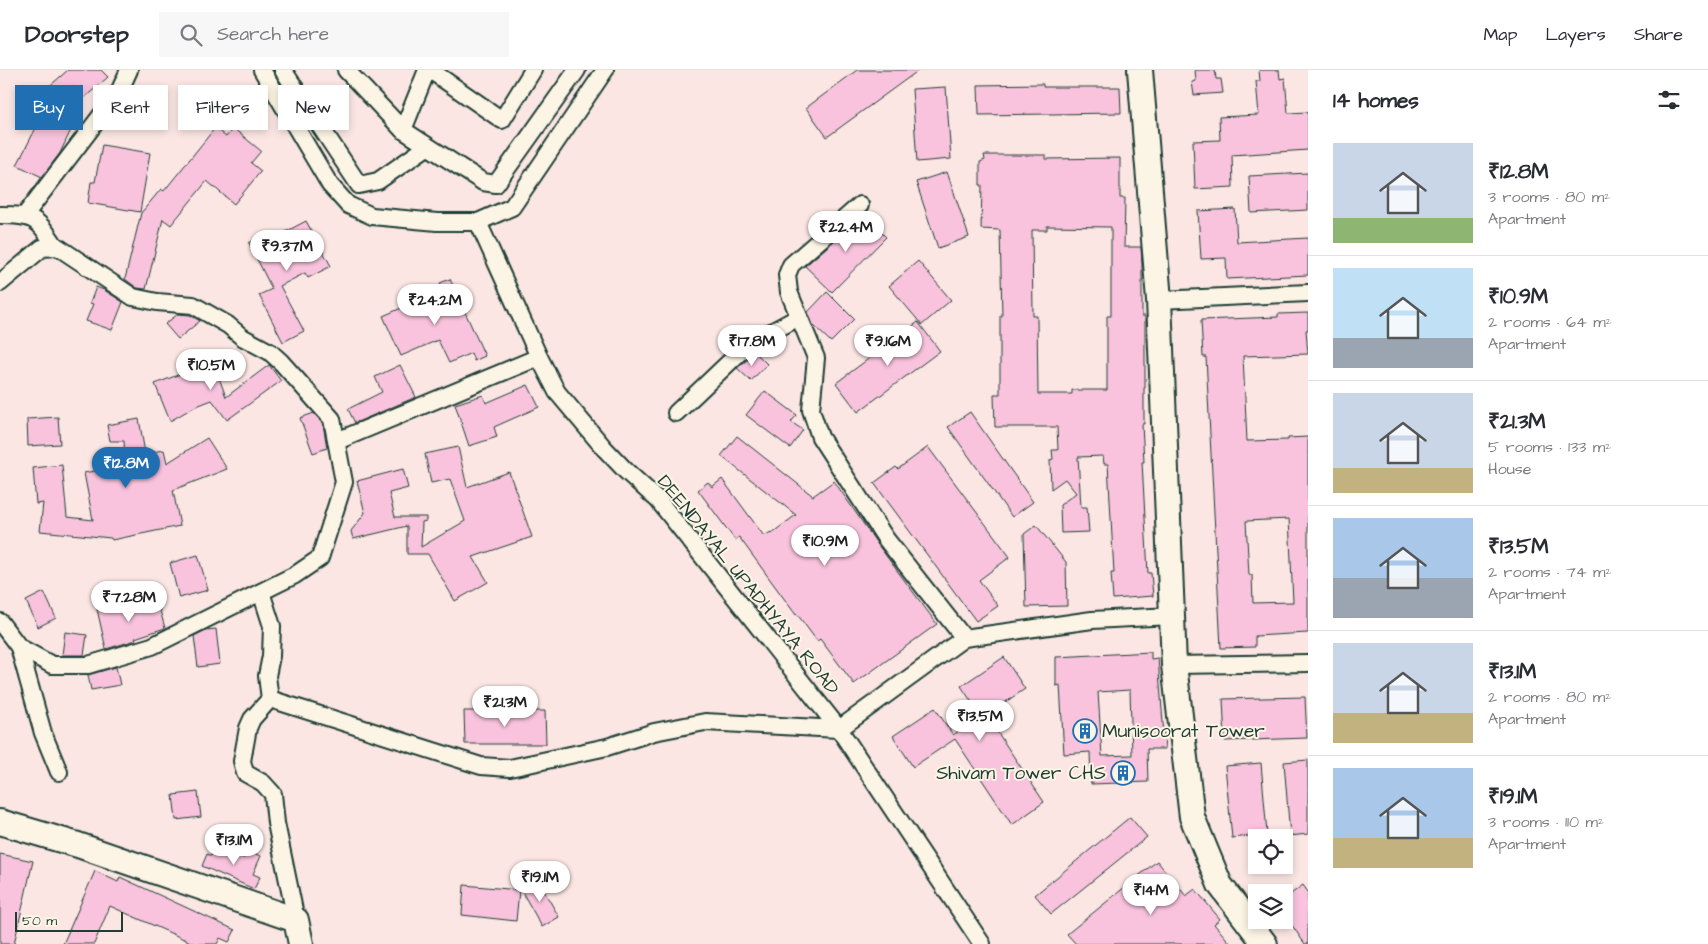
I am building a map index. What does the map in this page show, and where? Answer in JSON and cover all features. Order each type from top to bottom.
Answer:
[{"type":"street","points":[[25,215],[119,92],[129,70]]},
{"type":"street","points":[[262,70],[330,185],[348,205],[372,216],[437,222],[478,222],[512,207],[605,70]]},
{"type":"street","points":[[282,70],[359,185],[378,181],[427,147]]},
{"type":"street","points":[[346,70],[403,130],[483,182],[496,184],[577,70]]},
{"type":"street","points":[[403,130],[428,70],[502,120],[533,70]]},
{"type":"street","points":[[1140,70],[1159,300],[1174,665],[1192,817],[1220,885],[1264,944]]},
{"type":"street","points":[[860,205],[791,265],[787,275],[788,292],[816,358],[811,410],[820,437],[886,539],[964,638]]},
{"type":"street","points":[[0,215],[25,215],[41,224],[56,247]]},
{"type":"street","name":"DEENDAYAL UPADHYAYA ROAD","points":[[478,222],[539,357],[557,392],[604,448],[658,500],[838,729],[982,944]]},
{"type":"street","points":[[0,283],[42,248],[58,247],[132,297],[157,302],[193,305],[228,324],[242,337],[270,352],[281,362],[332,419],[344,482],[320,558],[295,575],[152,646],[88,665],[52,665],[19,647]]},
{"type":"street","points":[[1159,300],[1308,293]]},
{"type":"street","points":[[676,413],[740,352],[762,337],[799,317]]},
{"type":"street","points":[[337,441],[539,357]]},
{"type":"street","points":[[261,592],[272,626],[271,656],[267,676],[270,699],[252,720],[248,728],[242,761],[245,773],[263,783],[273,794],[276,823],[301,944]]},
{"type":"street","points":[[270,699],[480,766],[510,768],[607,747],[654,732],[705,722],[838,729],[964,638],[1092,620],[1172,616]]},
{"type":"street","points":[[0,622],[19,647],[42,733],[59,772]]},
{"type":"street","points":[[1174,665],[1308,663]]},
{"type":"street","points":[[0,822],[78,844],[296,920]]},
{"type":"building","points":[[68,70],[101,70],[108,77],[99,85],[93,85],[93,90],[83,99],[83,85],[51,85]]},
{"type":"building","points":[[857,70],[919,70],[827,137],[806,108]]},
{"type":"building","points":[[1195,70],[1215,70],[1216,79],[1221,79],[1223,93],[1194,95],[1192,82],[1196,81]]},
{"type":"building","points":[[1259,70],[1279,70],[1280,79],[1285,78],[1288,113],[1308,112],[1308,150],[1232,155],[1233,187],[1195,189],[1193,141],[1220,140],[1219,117],[1259,115],[1256,81],[1260,81]]},
{"type":"building","points":[[1043,84],[1043,87],[1120,87],[1121,113],[979,115],[978,85]]},
{"type":"building","points":[[946,87],[951,159],[917,162],[912,89]]},
{"type":"building","points":[[35,130],[71,130],[60,153],[42,177],[17,165]]},
{"type":"building","points":[[213,130],[217,130],[226,137],[231,130],[235,130],[261,151],[251,163],[261,171],[234,204],[207,181],[171,225],[163,219],[146,289],[137,288],[125,279],[141,213],[161,189],[164,191]]},
{"type":"building","points":[[102,145],[150,153],[140,212],[88,203],[91,182],[95,182]]},
{"type":"building","points":[[984,155],[1046,155],[1046,159],[1120,158],[1120,198],[1125,198],[1124,247],[1141,247],[1142,316],[1145,316],[1144,424],[1142,424],[1144,462],[1142,462],[1148,573],[1151,573],[1153,596],[1113,599],[1111,573],[1114,573],[1108,464],[1104,464],[1103,456],[1078,457],[1081,507],[1087,507],[1089,532],[1061,533],[1060,505],[1076,493],[1065,479],[1051,489],[1050,460],[1053,459],[1052,450],[1058,450],[1057,427],[995,427],[994,394],[1000,394],[1000,316],[1002,316],[1000,230],[981,229],[982,185],[980,185],[980,162],[985,160]],"holes":[[[1047,226],[1111,227],[1111,316],[1107,316],[1107,390],[1072,390],[1072,394],[1038,394],[1037,316],[1033,316],[1032,230],[1047,230]]]},
{"type":"building","points":[[947,172],[969,237],[938,248],[916,182]]},
{"type":"building","points":[[1308,173],[1308,210],[1251,213],[1249,176]]},
{"type":"building","points":[[1235,209],[1237,242],[1308,238],[1308,275],[1227,279],[1226,258],[1201,259],[1198,211]]},
{"type":"building","points":[[864,215],[886,237],[832,292],[805,266]]},
{"type":"building","points":[[306,221],[331,266],[308,278],[305,273],[280,286],[304,331],[283,342],[259,295],[272,289],[249,243],[269,233],[272,239]]},
{"type":"building","points":[[918,261],[951,300],[922,325],[889,286]]},
{"type":"building","points":[[450,279],[485,356],[474,361],[471,353],[449,363],[438,340],[401,356],[383,316],[443,290],[440,283]]},
{"type":"building","points":[[96,287],[123,302],[112,330],[86,321],[93,304],[90,303]]},
{"type":"building","points":[[827,292],[854,319],[831,342],[813,325],[808,312]]},
{"type":"building","points":[[1308,313],[1308,330],[1306,330],[1308,354],[1243,356],[1247,441],[1288,440],[1288,438],[1308,437],[1308,633],[1255,636],[1255,647],[1221,648],[1206,357],[1203,357],[1201,320],[1278,317],[1278,314]],"holes":[[[1289,519],[1293,602],[1253,603],[1252,575],[1249,575],[1246,521]]]},
{"type":"building","points":[[178,314],[190,315],[200,321],[178,339],[165,324]]},
{"type":"building","points":[[918,322],[940,351],[858,412],[836,383]]},
{"type":"building","points":[[756,353],[767,364],[751,381],[737,368]]},
{"type":"building","points":[[213,361],[226,397],[269,365],[281,381],[227,420],[212,400],[194,407],[170,421],[155,384]]},
{"type":"building","points":[[400,365],[416,397],[355,423],[348,409],[382,392],[375,377]]},
{"type":"building","points":[[528,385],[539,407],[494,427],[497,437],[469,446],[455,404],[483,395],[486,403]]},
{"type":"building","points":[[765,391],[797,415],[791,422],[803,430],[790,448],[746,415]]},
{"type":"building","points":[[970,412],[1033,502],[1012,517],[948,427]]},
{"type":"building","points":[[314,413],[323,424],[327,448],[313,453],[300,418]]},
{"type":"building","points":[[58,417],[60,444],[28,446],[27,419]]},
{"type":"building","points":[[139,419],[145,453],[164,450],[167,463],[207,438],[227,469],[173,490],[180,526],[112,540],[111,538],[40,531],[43,503],[36,504],[33,468],[62,465],[67,517],[93,520],[84,473],[115,467],[114,461],[125,460],[124,441],[110,441],[107,425]]},
{"type":"building","points":[[737,436],[813,496],[834,481],[878,545],[937,624],[854,684],[820,639],[817,641],[796,615],[739,537],[735,540],[698,490],[708,482],[712,487],[722,479],[764,536],[772,533],[796,515],[721,456]]},
{"type":"building","points":[[458,447],[467,487],[509,472],[532,537],[473,557],[488,582],[455,601],[428,554],[407,554],[407,526],[353,539],[351,531],[365,513],[357,481],[403,469],[408,488],[389,493],[395,517],[426,517],[426,521],[422,522],[421,547],[465,521],[450,479],[431,483],[425,454]]},
{"type":"building","points":[[928,447],[1010,557],[979,580],[998,606],[976,621],[874,483],[896,467],[898,469]]},
{"type":"building","points":[[1036,525],[1066,562],[1067,606],[1026,607],[1024,534]]},
{"type":"building","points":[[198,555],[208,590],[179,598],[170,563]]},
{"type":"building","points":[[44,592],[56,618],[38,627],[26,601]]},
{"type":"building","points":[[157,600],[165,628],[135,638],[136,640],[106,649],[97,609],[127,603],[128,609]]},
{"type":"building","points":[[216,629],[220,664],[198,667],[194,636],[206,630]]},
{"type":"building","points":[[65,632],[87,635],[84,655],[62,655]]},
{"type":"building","points":[[1151,652],[1151,659],[1158,658],[1165,749],[1147,749],[1148,782],[1091,784],[1090,752],[1064,754],[1060,685],[1056,686],[1056,657]],"holes":[[[1130,690],[1132,755],[1102,756],[1098,692]]]},
{"type":"building","points":[[1004,657],[1025,689],[986,715],[1044,802],[1012,825],[955,739],[913,767],[893,736],[935,708],[953,735],[981,716],[961,686]]},
{"type":"building","points":[[116,667],[120,685],[91,690],[88,675]]},
{"type":"building","points":[[1305,697],[1307,738],[1225,741],[1223,699]]},
{"type":"building","points":[[464,711],[545,711],[546,744],[465,744]]},
{"type":"building","points":[[1308,760],[1308,834],[1293,836],[1293,829],[1289,829],[1284,762]]},
{"type":"building","points":[[1261,763],[1267,829],[1248,829],[1248,836],[1232,838],[1225,766]]},
{"type":"building","points":[[198,792],[201,817],[176,820],[173,795]]},
{"type":"building","points":[[1130,817],[1147,837],[1051,914],[1035,895]]},
{"type":"building","points":[[216,846],[244,858],[247,851],[261,856],[253,874],[260,877],[254,889],[202,866],[207,854],[211,856]]},
{"type":"building","points":[[0,854],[33,861],[14,944],[0,944]]},
{"type":"building","points":[[1157,861],[1186,896],[1195,889],[1220,919],[1214,924],[1231,944],[1076,944],[1067,934]]},
{"type":"building","points":[[95,871],[118,882],[120,877],[235,930],[229,942],[220,938],[217,944],[195,944],[110,906],[94,944],[63,944]]},
{"type":"building","points":[[537,879],[559,917],[542,927],[520,888]]},
{"type":"building","points":[[464,885],[519,890],[516,921],[462,915]]},
{"type":"building","points":[[1303,885],[1308,892],[1308,944],[1305,944],[1293,927],[1293,892]]},
{"type":"place","name":"Munisoorat Tower","points":[[1085,731]]},
{"type":"place","name":"Shivam Tower CHS","points":[[1123,773]]}]
